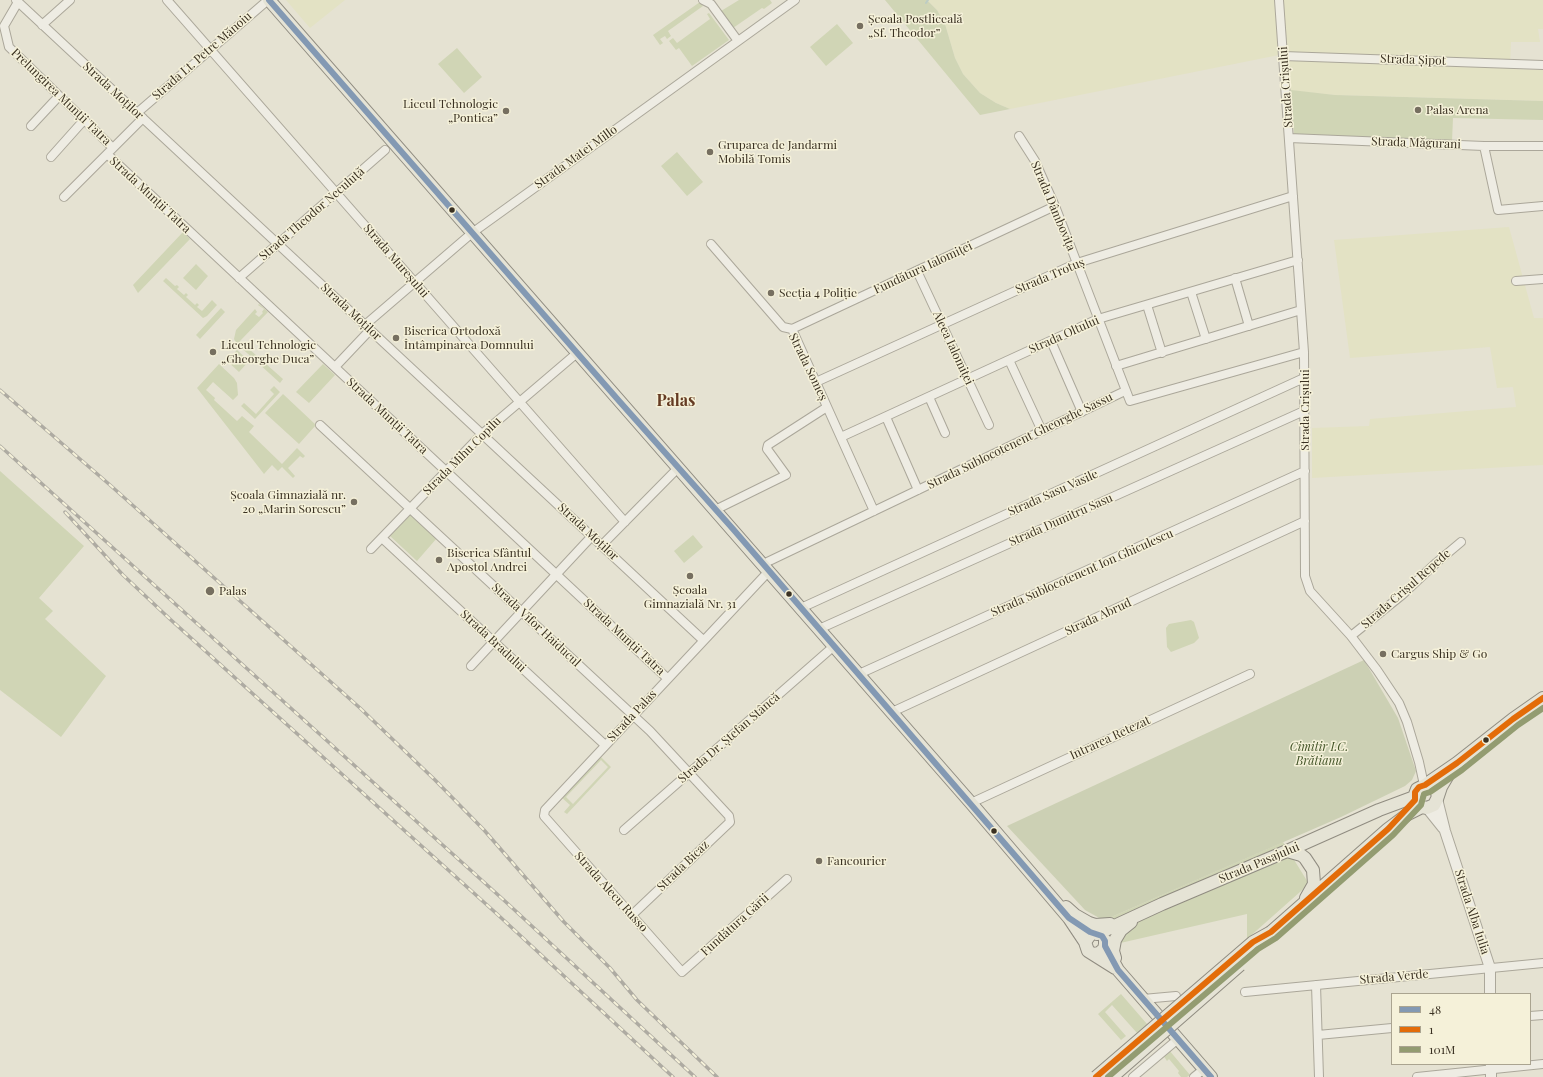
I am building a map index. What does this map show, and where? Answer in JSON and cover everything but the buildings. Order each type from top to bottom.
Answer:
[{"type":"main road","points":[[269,0],[819,628],[1069,918],[1092,936],[1104,938],[1105,945],[1118,970],[1208,1073]]},
{"type":"main road","points":[[1112,1077],[1259,947],[1271,932],[1388,829],[1457,763],[1543,698]]},
{"type":"main road","points":[[1421,796],[1434,805],[1444,780],[1457,763]]},
{"type":"main road","points":[[1421,796],[1432,786],[1437,792],[1438,797]]},
{"type":"main road","name":"Strada Pasajului","points":[[1092,936],[1137,915],[1380,810],[1421,796]]},
{"type":"main road","points":[[1287,851],[1301,854],[1313,870],[1314,884],[1312,890],[1301,905]]},
{"type":"main road","points":[[1044,888],[1075,915],[1095,925],[1108,925],[1137,915]]},
{"type":"main road","points":[[1126,980],[1115,957],[1113,946],[1118,934],[1137,915]]},
{"type":"main road","name":"Strada Pasajului","points":[[1094,954],[1099,953],[1120,928],[1137,915]]},
{"type":"main road","points":[[1096,1077],[1254,942],[1271,932]]},
{"type":"main road","points":[[1092,936],[1088,951],[1118,970]]},
{"type":"street","points":[[42,25],[70,0]]},
{"type":"street","name":"Strada Mureșului","points":[[167,0],[625,522]]},
{"type":"street","name":"Strada Lt. Petre Mănoiu","points":[[64,197],[113,148],[140,116],[210,50],[269,0]]},
{"type":"street","points":[[703,0],[711,4],[738,41]]},
{"type":"street","name":"Strada Matei Millo","points":[[334,367],[368,327],[415,282],[472,233],[795,0]]},
{"type":"street","name":"Strada Crișului","points":[[1280,0],[1304,352],[1304,569],[1310,591],[1351,636],[1377,670],[1399,703],[1407,722],[1419,762],[1421,796]]},
{"type":"street","name":"Strada Moților","points":[[17,1],[703,640]]},
{"type":"street","name":"Prelungirea Munții Tatra","points":[[17,1],[4,26],[9,47],[113,148]]},
{"type":"street","name":"Strada Șipot","points":[[1283,56],[1543,65]]},
{"type":"street","points":[[31,126],[59,96]]},
{"type":"street","points":[[51,157],[84,120]]},
{"type":"street","name":"Strada Dâmbovița","points":[[1019,136],[1034,161],[1055,206],[1125,391]]},
{"type":"street","name":"Strada Măgurani","points":[[1289,138],[1484,146],[1543,146]]},
{"type":"street","points":[[1484,146],[1498,210],[1543,206]]},
{"type":"street","name":"Strada Theodor Neculuță","points":[[239,278],[385,150]]},
{"type":"street","name":"Strada Munții Tatra","points":[[107,154],[668,678]]},
{"type":"street","name":"Strada Trotuș","points":[[816,382],[1077,263],[1293,196]]},
{"type":"street","name":"Fundătura Ialomiței","points":[[792,330],[1055,206]]},
{"type":"street","name":"Strada Someș","points":[[711,244],[783,327],[792,330],[874,511]]},
{"type":"street","name":"Strada Oltului","points":[[841,437],[1098,319],[1298,260]]},
{"type":"street","name":"Aleea Ialomiței","points":[[917,271],[989,425]]},
{"type":"street","points":[[1235,278],[1248,326]]},
{"type":"street","points":[[1516,281],[1543,279]]},
{"type":"street","points":[[1192,292],[1206,339]]},
{"type":"street","points":[[1147,305],[1162,353]]},
{"type":"street","points":[[1116,366],[1301,310]]},
{"type":"street","points":[[1051,341],[1082,412]]},
{"type":"street","name":"Strada Sublocotenent Gheorghe Sassu","points":[[766,568],[874,511],[1125,391],[1130,401],[1304,352]]},
{"type":"street","name":"Strada Mihu Copilu","points":[[371,549],[482,434],[577,353]]},
{"type":"street","points":[[1009,360],[1042,431]]},
{"type":"street","name":"Strada Sasu Vasile","points":[[801,608],[1304,378]]},
{"type":"street","points":[[929,397],[945,433]]},
{"type":"street","points":[[715,510],[786,475],[767,449],[768,445],[827,407]]},
{"type":"street","name":"Strada Dumitru Sasu","points":[[819,628],[1304,411]]},
{"type":"street","points":[[886,417],[918,490]]},
{"type":"street","name":"Strada Vifor Haiducul","points":[[320,425],[633,715],[689,772],[729,816]]},
{"type":"street","points":[[602,545],[678,468]]},
{"type":"street","name":"Strada Sublocotenent Ion Ghiculescu","points":[[859,674],[1305,471]]},
{"type":"street","name":"Strada Abrud","points":[[892,712],[1305,521]]},
{"type":"street","points":[[471,666],[592,536]]},
{"type":"street","name":"Strada Bradului","points":[[382,538],[605,745]]},
{"type":"street","name":"Strada Crișul Repede","points":[[1351,636],[1402,595],[1436,562],[1461,542]]},
{"type":"street","name":"Strada Palas","points":[[545,810],[703,640],[766,568]]},
{"type":"street","name":"Strada Dr. Ștefan Stâncă","points":[[624,830],[834,646]]},
{"type":"street","name":"Intrarea Retezat","points":[[971,803],[1250,674]]},
{"type":"street","name":"Strada Alba Iulia","points":[[1421,796],[1445,831]]},
{"type":"street","name":"Strada Alba Iulia","points":[[1438,797],[1445,831],[1490,968],[1490,993]]},
{"type":"street","name":"Strada Alecu Russo","points":[[545,810],[544,816],[682,972]]},
{"type":"street","name":"Strada Bicaz","points":[[632,915],[730,822],[729,816]]},
{"type":"street","name":"Fundătura Gării","points":[[682,972],[787,879]]},
{"type":"street","name":"Strada Verde","points":[[1245,992],[1543,964]]},
{"type":"street","points":[[1316,985],[1319,1077]]},
{"type":"street","points":[[1143,999],[1176,996]]},
{"type":"street","points":[[1531,1016],[1543,1015]]},
{"type":"street","points":[[1318,1035],[1391,1028]]},
{"type":"street","points":[[1134,1077],[1178,1039]]},
{"type":"street","points":[[1417,1077],[1543,1064]]},
{"type":"street","points":[[1194,1077],[1208,1073]]},
{"type":"green space","points":[[286,0],[345,0],[310,28]]},
{"type":"green space","points":[[739,0],[770,0],[772,3],[733,28],[721,11]]},
{"type":"green space","points":[[885,0],[927,0],[937,10],[945,24],[955,58],[963,74],[980,93],[996,103],[1010,109],[980,115]]},
{"type":"green space","points":[[927,0],[1543,0],[1543,29],[1538,29],[1540,42],[1511,42],[1510,69],[1543,70],[1543,101],[1335,95],[1283,90],[1279,55],[1010,109],[996,103],[980,93],[963,74],[955,58],[945,24],[937,10]]},
{"type":"green space","points":[[700,2],[703,6],[668,31],[671,36],[667,39],[665,36],[660,39],[663,43],[660,45],[653,35]]},
{"type":"green space","points":[[709,13],[729,40],[692,66],[679,48],[676,50],[669,41],[673,38],[677,43],[710,19],[707,14]]},
{"type":"green space","points":[[837,24],[853,43],[826,66],[810,47]]},
{"type":"green space","points":[[457,48],[482,77],[464,93],[438,64]]},
{"type":"green space","name":"Palas Arena","points":[[1291,90],[1335,95],[1543,101],[1543,120],[1453,118],[1452,141],[1294,134]]},
{"type":"green space","points":[[677,152],[703,182],[687,196],[661,166]]},
{"type":"green space","points":[[1509,227],[1534,318],[1543,318],[1543,465],[1312,478],[1312,428],[1369,426],[1370,419],[1516,407],[1513,387],[1497,388],[1490,347],[1350,358],[1334,240]]},
{"type":"green space","points":[[183,232],[190,239],[138,293],[133,285]]},
{"type":"green space","points":[[196,264],[208,276],[196,290],[183,278]]},
{"type":"green space","points":[[166,278],[175,286],[177,285],[179,287],[177,289],[184,295],[186,293],[188,295],[186,297],[195,305],[197,303],[199,305],[197,307],[202,311],[212,300],[217,305],[207,316],[203,318],[163,281]]},
{"type":"green space","points":[[259,304],[268,312],[240,341],[283,379],[280,383],[236,343],[234,339],[236,330],[255,309],[257,312],[255,314],[259,317],[263,313],[262,312],[264,309],[258,305]]},
{"type":"green space","points":[[221,308],[225,312],[200,339],[196,335]]},
{"type":"green space","points":[[237,350],[249,361],[239,372],[227,361]]},
{"type":"green space","points":[[219,364],[234,378],[237,383],[238,395],[233,400],[213,382],[206,390],[215,398],[214,400],[237,421],[242,416],[254,426],[249,432],[282,464],[297,448],[305,456],[303,458],[300,456],[288,468],[295,476],[293,478],[282,467],[278,471],[272,465],[264,474],[197,388]]},
{"type":"green space","points":[[323,364],[335,375],[309,403],[296,392]]},
{"type":"green space","points":[[274,386],[280,392],[255,419],[241,406],[244,403],[256,414],[274,394],[270,390]]},
{"type":"green space","points":[[283,394],[316,425],[299,444],[265,413]]},
{"type":"green space","points":[[0,471],[84,546],[39,598],[53,611],[45,619],[106,676],[61,737],[0,690]]},
{"type":"green space","points":[[411,514],[437,538],[417,561],[390,536]]},
{"type":"green space","points":[[693,535],[703,547],[684,563],[674,551]]},
{"type":"green space","points":[[1191,620],[1194,622],[1199,638],[1194,643],[1171,652],[1167,647],[1166,628],[1169,624]]},
{"type":"green space","name":"Cimitir I.C. Brătianu","points":[[1364,660],[1398,718],[1416,771],[1412,780],[1405,786],[1341,817],[1109,918],[1101,919],[1085,910],[1007,826]]},
{"type":"green space","points":[[600,756],[611,767],[567,814],[564,812],[570,805],[561,797]],"holes":[[[601,760],[608,767],[573,804],[566,797]]]},
{"type":"green space","points":[[1283,842],[1309,884],[1247,939],[1247,914],[1116,944],[1117,939],[1101,919],[1109,918]]},
{"type":"green space","points":[[1121,994],[1147,1024],[1137,1033],[1112,1005],[1105,1012],[1126,1036],[1121,1040],[1098,1014]]},
{"type":"green space","points":[[1169,1050],[1190,1075],[1187,1077],[1181,1077],[1178,1073],[1179,1071],[1169,1059],[1167,1061],[1163,1055]]},
{"type":"railway","points":[[0,390],[110,485],[360,708],[435,780],[484,830],[564,922],[610,968],[637,1000],[717,1077]]},
{"type":"railway","points":[[0,446],[507,903],[695,1077]]},
{"type":"railway","points":[[65,512],[123,575],[171,620],[497,914],[673,1077]]},
{"type":"transit line","name":"48","points":[[269,0],[620,402],[733,529],[1069,918],[1090,932],[1102,936],[1105,941],[1105,946],[1118,970],[1211,1077]]},
{"type":"transit line","name":"1","points":[[1096,1077],[1253,942],[1271,932],[1388,829],[1415,800],[1415,792],[1419,787],[1425,785],[1457,763],[1513,719],[1543,698]]},
{"type":"transit line","name":"101M","points":[[1108,1077],[1258,949],[1276,938],[1393,835],[1421,805],[1424,794],[1430,792],[1462,770],[1518,725],[1543,708]]},
{"type":"place","name":"Școala Postliceală „Sf. Theodor”","points":[[860,26]]},
{"type":"place","name":"Palas Arena","points":[[1418,110]]},
{"type":"place","name":"Liceul Tehnologic „Pontica”","points":[[506,111]]},
{"type":"place","name":"Gruparea de Jandarmi Mobilă Tomis","points":[[710,152]]},
{"type":"place","name":"Secția 4 Poliție","points":[[771,293]]},
{"type":"place","name":"Biserica Ortodoxă Întâmpinarea Domnului","points":[[396,338]]},
{"type":"place","name":"Liceul Tehnologic „Gheorghe Duca”","points":[[213,352]]},
{"type":"place","name":"Școala Gimnazială nr. 20 „Marin Sorescu”","points":[[354,502]]},
{"type":"place","name":"Biserica Sfântul Apostol Andrei","points":[[439,560]]},
{"type":"place","name":"Școala Gimnazială Nr. 31","points":[[690,576]]},
{"type":"place","name":"Palas","points":[[210,591]]},
{"type":"place","name":"Cargus Ship & Go","points":[[1383,654]]},
{"type":"place","name":"Fancourier","points":[[819,861]]},
{"type":"district","name":"Palas","points":[[676,401]]}]
